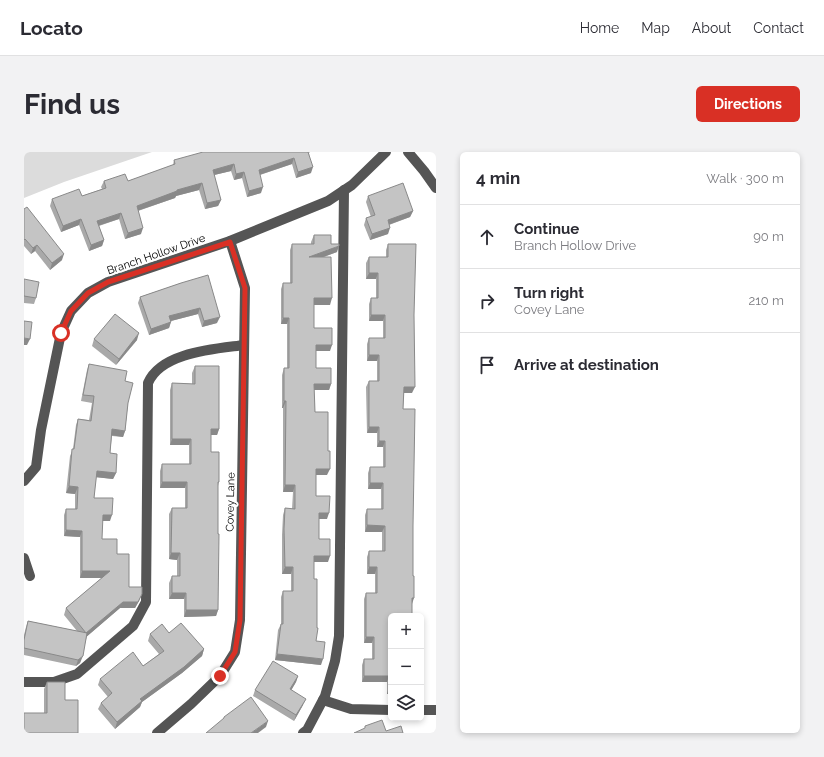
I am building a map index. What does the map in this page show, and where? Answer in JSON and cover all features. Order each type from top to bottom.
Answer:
[{"type":"street","name":"Branch Hollow Drive","points":[[24,481],[36,467],[41,430],[61,333],[71,311],[88,293],[108,282],[230,242],[328,201],[352,185],[386,152]]},
{"type":"street","points":[[408,152],[436,188]]},
{"type":"street","points":[[304,733],[323,700],[335,660],[339,636],[344,190]]},
{"type":"street","name":"Covey Lane","points":[[158,733],[220,676],[235,652],[240,620],[245,288],[230,242]]},
{"type":"street","points":[[24,682],[54,682],[77,674],[133,626],[146,602],[148,383],[150,377],[171,360],[198,352],[244,344]]},
{"type":"street","points":[[24,558],[30,576]]},
{"type":"street","points":[[323,700],[351,709],[388,710]]},
{"type":"street","points":[[424,710],[436,710]]},
{"type":"shaded area","points":[[24,152],[152,152],[64,182],[24,198]]},
{"type":"building","points":[[203,152],[308,152],[313,167],[298,172],[294,158],[259,170],[263,187],[249,191],[244,172],[236,174],[234,164],[213,170],[221,200],[207,203],[202,183],[177,190],[137,206],[143,228],[128,233],[121,213],[97,221],[104,240],[91,245],[81,219],[63,226],[52,199],[79,189],[82,196],[106,188],[104,181],[125,174],[128,181],[175,164],[174,160]]},
{"type":"building","points":[[403,183],[413,211],[388,220],[390,228],[372,234],[366,218],[375,215],[368,196]]},
{"type":"building","points":[[27,207],[64,254],[52,263],[37,245],[33,248],[25,239],[24,240],[24,209]]},
{"type":"building","points":[[314,235],[331,235],[331,244],[339,244],[339,246],[309,257],[331,257],[332,298],[314,298],[314,328],[332,328],[332,345],[316,345],[316,368],[331,368],[331,384],[314,384],[315,412],[328,412],[328,451],[330,451],[330,469],[316,469],[316,496],[330,496],[329,513],[319,513],[319,539],[330,539],[330,556],[314,556],[314,579],[317,579],[318,628],[316,641],[325,642],[323,659],[277,654],[281,624],[283,624],[283,591],[293,591],[293,567],[285,567],[285,508],[295,509],[295,485],[285,485],[286,401],[284,401],[284,368],[289,368],[289,318],[283,318],[283,283],[292,283],[292,244],[314,244]]},
{"type":"building","points":[[388,244],[416,244],[414,315],[415,387],[404,387],[403,409],[415,409],[413,526],[414,598],[412,598],[412,613],[388,613],[388,676],[364,676],[364,659],[374,659],[374,637],[366,637],[366,593],[377,593],[377,567],[369,567],[369,551],[385,551],[385,526],[367,525],[367,509],[383,509],[383,483],[370,483],[370,467],[385,467],[385,441],[379,441],[379,427],[369,427],[369,381],[379,381],[379,355],[369,355],[369,338],[385,338],[385,315],[371,315],[371,298],[378,298],[378,273],[369,273],[369,257],[388,257]]},
{"type":"building","points":[[208,275],[220,317],[204,321],[200,308],[169,316],[171,322],[151,329],[140,297]]},
{"type":"building","points":[[24,279],[39,282],[36,298],[24,296]]},
{"type":"building","points":[[115,314],[139,333],[119,359],[94,339]]},
{"type":"building","points":[[24,321],[32,322],[30,339],[24,338]]},
{"type":"building","points":[[89,364],[127,371],[125,381],[133,383],[128,403],[125,431],[112,429],[110,453],[117,454],[116,473],[97,471],[94,498],[113,498],[112,515],[103,515],[102,539],[117,539],[117,554],[129,554],[129,587],[142,587],[142,594],[138,602],[123,602],[86,633],[66,608],[110,571],[82,571],[82,531],[66,530],[66,509],[77,509],[78,487],[69,486],[72,449],[74,449],[78,419],[91,421],[94,396],[83,395]]},
{"type":"building","points":[[195,366],[219,366],[219,429],[211,429],[211,452],[219,452],[218,610],[186,610],[186,593],[172,593],[172,576],[180,576],[180,553],[171,553],[172,508],[187,508],[187,482],[162,482],[162,464],[191,464],[191,439],[172,439],[172,383],[195,384]]},
{"type":"building","points":[[28,621],[87,633],[83,656],[78,660],[24,648]]},
{"type":"building","points":[[181,623],[204,649],[184,667],[140,699],[142,701],[117,722],[101,703],[112,693],[100,679],[133,652],[143,666],[164,651],[150,634],[162,624],[169,633]]},
{"type":"building","points":[[273,661],[298,676],[290,689],[306,699],[296,715],[255,690]]},
{"type":"building","points":[[47,682],[65,682],[65,700],[78,700],[78,733],[24,733],[24,713],[47,713]]},
{"type":"building","points":[[251,697],[268,721],[251,733],[206,733],[224,717]]},
{"type":"building","points":[[382,720],[386,731],[401,726],[403,733],[354,733],[365,728],[365,726]]},
{"type":"route","points":[[61,333],[71,311],[88,293],[108,282],[230,242],[245,288],[240,620],[235,652],[220,676]]}]
